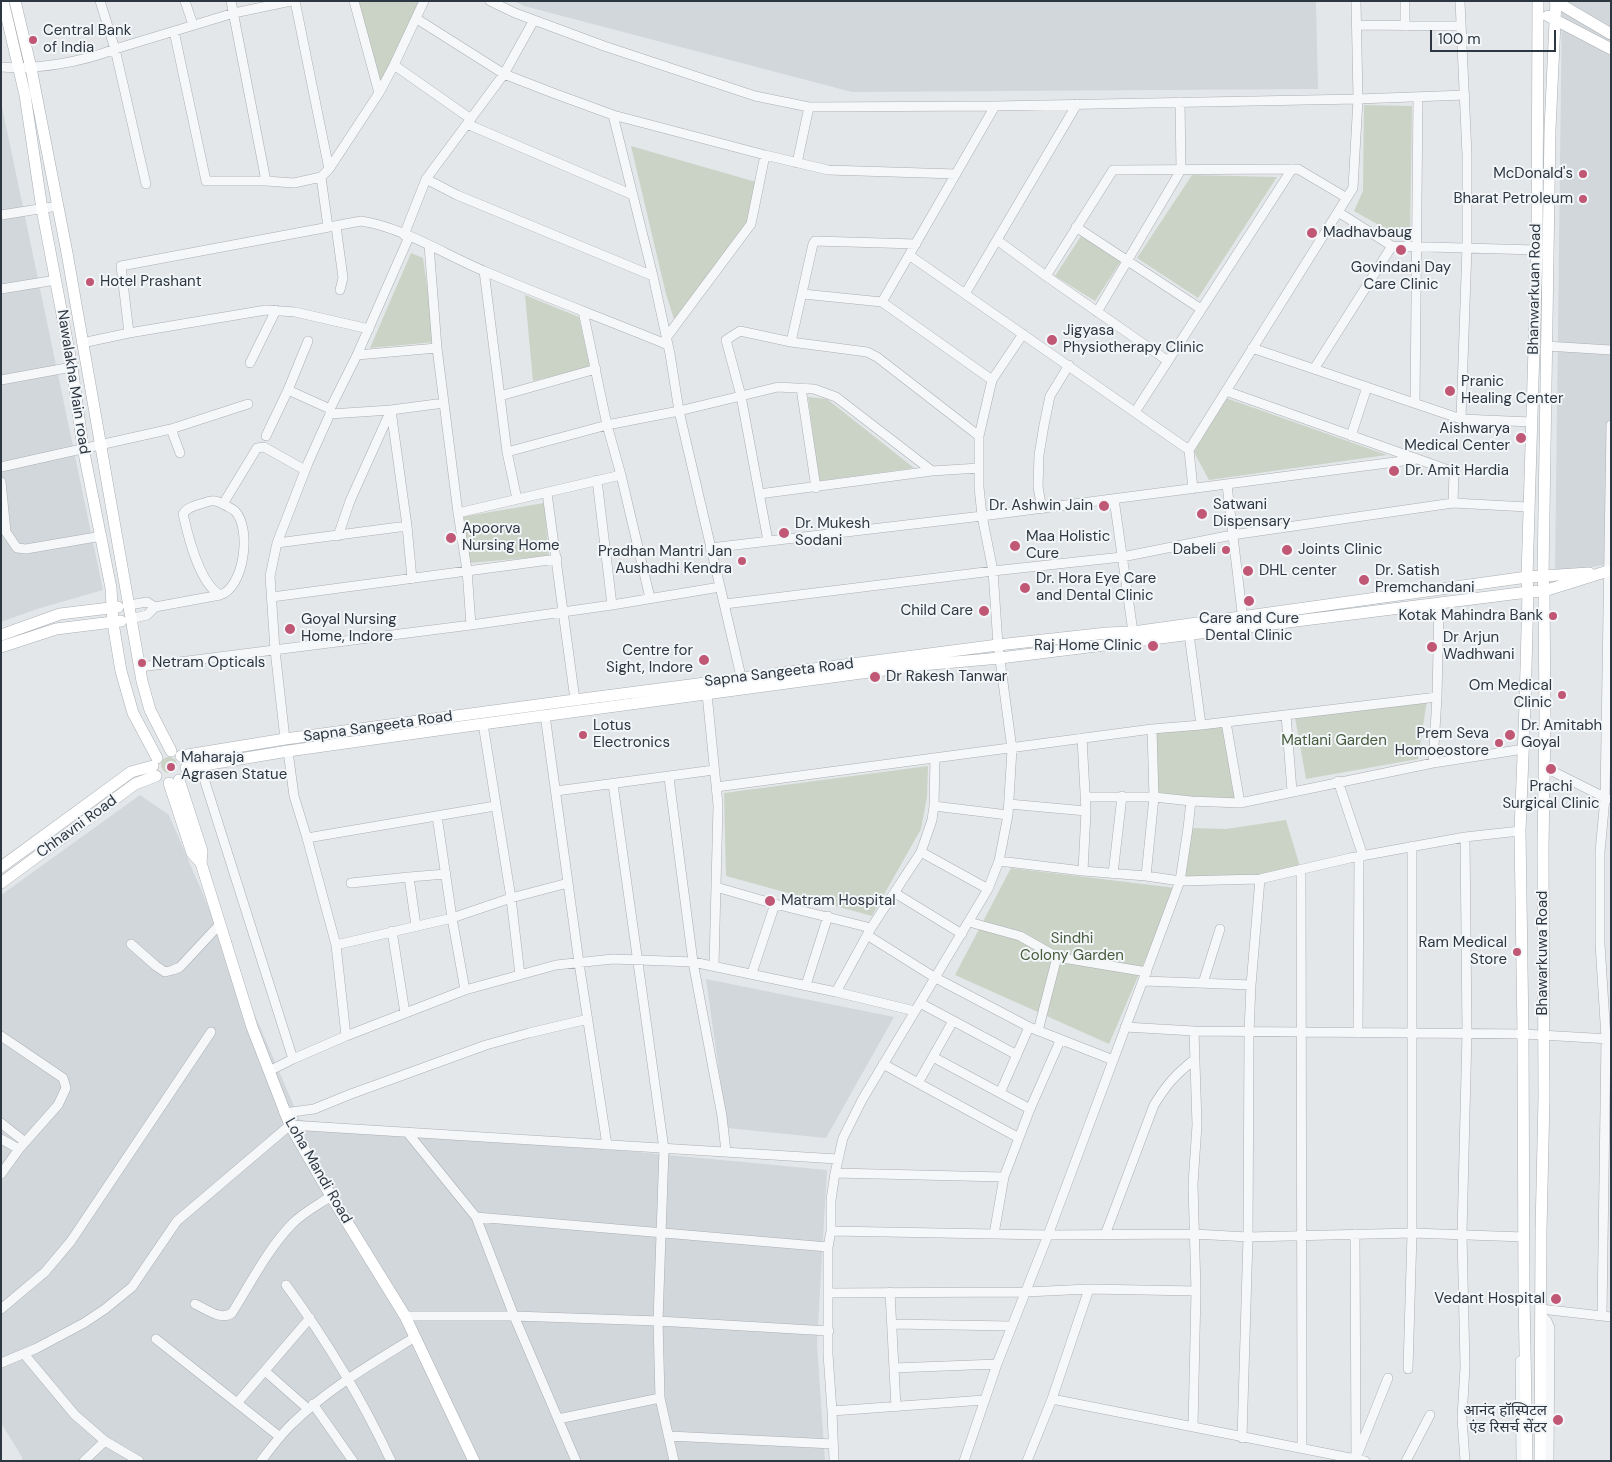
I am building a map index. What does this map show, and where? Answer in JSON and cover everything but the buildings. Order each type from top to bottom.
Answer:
[{"type":"main road","name":"Nawalakha Main road","points":[[3,1],[25,95],[42,209],[72,367],[83,448],[111,588],[113,623],[121,671],[133,713],[155,766]]},
{"type":"main road","name":"Nawalakha Main road","points":[[15,1],[31,68],[58,206],[102,444],[130,619],[140,667],[150,710],[176,754]]},
{"type":"main road","name":"Bhanwarkuan Road","points":[[1544,591],[1550,129],[1555,1]]},
{"type":"main road","points":[[1555,1],[1611,34]]},
{"type":"main road","name":"Bhanwarkuan Road","points":[[1528,592],[1528,507],[1537,250],[1537,6]]},
{"type":"main road","points":[[1537,6],[1554,18],[1611,49]]},
{"type":"main road","name":"Sapna Sangeeta Road","points":[[176,754],[575,700],[1000,658],[1188,634],[1243,622],[1527,577],[1610,571]]},
{"type":"main road","name":"Sapna Sangeeta Road","points":[[186,768],[288,751],[707,694],[743,684],[998,646],[1107,632],[1133,632],[1439,604],[1544,591],[1610,571]]},
{"type":"main road","name":"Bhawarkuwa Road","points":[[1540,1461],[1544,1035],[1542,848],[1544,591]]},
{"type":"main road","name":"Bhawarkuwa Road","points":[[1527,1461],[1520,831],[1528,592]]},
{"type":"main road","points":[[1,635],[60,614],[129,605]]},
{"type":"main road","points":[[1,647],[56,629],[113,623],[130,619]]},
{"type":"main road","points":[[166,752],[176,754],[186,768],[184,774],[174,782],[160,780],[155,766],[166,752]]},
{"type":"main road","name":"Chhavni Road","points":[[1,867],[131,772],[155,766]]},
{"type":"main road","name":"Chhavni Road","points":[[1,883],[135,784],[155,766]]},
{"type":"main road","name":"Loha Mandi Road","points":[[174,782],[202,851],[201,863],[252,1027],[284,1113],[331,1196],[405,1316],[471,1459]]},
{"type":"street","points":[[100,1],[115,49],[146,184]]},
{"type":"street","points":[[185,1],[193,25]]},
{"type":"street","points":[[232,1],[266,181]]},
{"type":"street","points":[[1,68],[31,68],[96,56],[234,13],[293,1],[329,169]]},
{"type":"street","points":[[354,1],[378,93]]},
{"type":"street","points":[[174,31],[206,182],[266,181],[294,183],[321,177],[329,169],[394,65],[424,1]]},
{"type":"street","points":[[490,1],[534,20],[604,46],[755,96],[809,107],[995,106],[1465,95]]},
{"type":"street","points":[[1193,489],[1189,450],[1353,188],[1358,99],[1356,1]]},
{"type":"street","points":[[1406,1],[1406,26]]},
{"type":"street","points":[[1460,1],[1467,155],[1467,247],[1461,419]]},
{"type":"street","points":[[417,19],[504,74],[614,114],[828,170],[956,174]]},
{"type":"street","points":[[285,740],[275,650],[270,576],[277,543],[305,470],[369,329],[406,236],[426,179],[504,74],[534,20]]},
{"type":"street","points":[[1356,26],[1461,26]]},
{"type":"street","points":[[394,65],[469,122],[633,195]]},
{"type":"street","points":[[1415,403],[1418,97]]},
{"type":"street","points":[[1097,312],[1180,170],[1180,102]]},
{"type":"street","points":[[965,294],[1077,104]]},
{"type":"street","points":[[882,302],[995,106]]},
{"type":"street","points":[[797,163],[809,107]]},
{"type":"street","points":[[614,114],[653,276],[667,341],[679,412],[743,684]]},
{"type":"street","points":[[667,341],[751,224],[765,155]]},
{"type":"street","points":[[1135,412],[1292,169]]},
{"type":"street","points":[[1046,276],[1113,170],[1298,169],[1347,198]]},
{"type":"street","points":[[321,177],[343,278],[340,290]]},
{"type":"street","points":[[426,179],[457,195],[653,276]]},
{"type":"street","points":[[1,215],[58,206]]},
{"type":"street","points":[[1338,212],[1392,246],[1537,250]]},
{"type":"street","points":[[129,333],[121,266],[361,222],[375,224],[406,236],[484,271],[583,311],[667,341]]},
{"type":"street","points":[[1076,227],[1201,309]]},
{"type":"street","points":[[997,240],[1168,361]]},
{"type":"street","points":[[792,342],[815,241],[916,244]]},
{"type":"street","points":[[429,246],[437,348],[467,570],[471,626]]},
{"type":"street","points":[[1314,369],[1392,246]]},
{"type":"street","points":[[909,255],[1189,450]]},
{"type":"street","points":[[484,271],[507,452],[517,498]]},
{"type":"street","points":[[1,289],[56,280]]},
{"type":"street","points":[[803,294],[882,302],[992,380]]},
{"type":"street","points":[[82,343],[129,333],[266,310],[295,312],[369,329]]},
{"type":"street","points":[[250,363],[276,310]]},
{"type":"street","points":[[583,311],[607,425],[621,475],[650,598]]},
{"type":"street","points":[[768,541],[741,396],[726,340],[740,331],[792,342],[867,352],[979,436]]},
{"type":"street","points":[[834,1461],[828,1354],[828,1247],[837,1159],[843,1138],[862,1100],[988,889],[999,861],[1008,814],[1012,749],[998,646],[993,571],[982,516],[979,487],[979,436],[992,380],[1023,334]]},
{"type":"street","points":[[266,436],[288,390],[308,341]]},
{"type":"street","points":[[1546,346],[1611,350]]},
{"type":"street","points":[[357,355],[437,348]]},
{"type":"street","points":[[1252,348],[1461,419],[1532,422]]},
{"type":"street","points":[[1042,509],[1038,487],[1040,448],[1050,396],[1069,365]]},
{"type":"street","points":[[1,380],[72,367]]},
{"type":"street","points":[[500,396],[596,369]]},
{"type":"street","points":[[507,452],[607,425],[679,412],[778,387],[801,388],[814,389],[836,397],[932,471]]},
{"type":"street","points":[[1351,436],[1367,387]]},
{"type":"street","points":[[801,388],[816,488]]},
{"type":"street","points":[[288,390],[330,412],[391,410],[444,403]]},
{"type":"street","points":[[1226,391],[1454,472],[1452,503]]},
{"type":"street","points":[[1,467],[171,429],[248,404]]},
{"type":"street","points":[[391,410],[407,526],[412,579]]},
{"type":"street","points":[[338,536],[350,500],[391,410]]},
{"type":"street","points":[[1541,1317],[1606,1316],[1608,1039],[1600,926],[1600,852],[1608,799],[1611,424]]},
{"type":"street","points":[[171,429],[180,454]]},
{"type":"street","points":[[223,504],[257,448],[264,447],[305,470]]},
{"type":"street","points":[[710,548],[1042,509],[1418,459]]},
{"type":"street","points":[[760,494],[932,471],[979,468]]},
{"type":"street","points":[[458,513],[621,475]]},
{"type":"street","points":[[597,480],[612,605]]},
{"type":"street","points":[[1,482],[4,533],[17,548],[21,550],[102,536]]},
{"type":"street","points":[[1227,485],[1243,622]]},
{"type":"street","points":[[547,493],[575,700]]},
{"type":"street","points":[[1114,499],[1133,632]]},
{"type":"street","points":[[129,605],[147,602],[155,606],[220,595],[232,587],[239,572],[245,544],[242,528],[234,510],[214,500],[187,509],[183,514],[199,568],[213,591],[220,595]]},
{"type":"street","points":[[725,604],[1122,557],[1232,535],[1452,503],[1528,507]]},
{"type":"street","points":[[277,543],[407,526]]},
{"type":"street","points":[[272,597],[557,559]]},
{"type":"street","points":[[140,667],[471,626],[720,587]]},
{"type":"street","points":[[1433,763],[1437,697],[1439,604]]},
{"type":"street","points":[[130,619],[147,615],[155,606]]},
{"type":"street","points":[[1188,634],[1201,725]]},
{"type":"street","points":[[707,694],[718,805],[714,966]]},
{"type":"street","points":[[716,787],[1152,729],[1437,697]]},
{"type":"street","points":[[545,715],[579,963],[607,1145]]},
{"type":"street","points":[[1286,715],[1292,791]]},
{"type":"street","points":[[1226,722],[1240,803]]},
{"type":"street","points":[[483,724],[511,898],[520,975]]},
{"type":"street","points":[[1146,876],[1154,797],[1152,729]]},
{"type":"street","points":[[1082,738],[1086,811],[1083,871]]},
{"type":"street","points":[[1085,797],[1154,797],[1240,803],[1338,781],[1433,763],[1524,749]]},
{"type":"street","points":[[288,751],[294,796],[336,945],[346,1036]]},
{"type":"street","points":[[836,992],[869,932],[921,852],[932,820],[934,806],[934,758]]},
{"type":"street","points":[[200,766],[293,1058]]},
{"type":"street","points":[[1544,767],[1608,799]]},
{"type":"street","points":[[556,791],[669,778],[714,770]]},
{"type":"street","points":[[669,778],[693,962],[722,1116],[726,1152]]},
{"type":"street","points":[[1338,781],[1361,856],[1358,1033]]},
{"type":"street","points":[[613,784],[664,1148],[658,1321],[660,1398],[670,1436],[674,1461]]},
{"type":"street","points":[[1113,874],[1122,796]]},
{"type":"street","points":[[964,1461],[1011,1326],[1048,1235],[1180,881],[1191,801]]},
{"type":"street","points":[[1009,804],[1086,811]]},
{"type":"street","points":[[307,838],[495,806]]},
{"type":"street","points":[[934,806],[1008,814]]},
{"type":"street","points":[[437,816],[465,990]]},
{"type":"street","points":[[999,861],[1180,881],[1260,879],[1412,846],[1465,837],[1520,831]]},
{"type":"street","points":[[1464,1461],[1462,1418],[1465,1367],[1462,1234],[1468,1033],[1465,837]]},
{"type":"street","points":[[1408,1369],[1412,1233],[1412,846]]},
{"type":"street","points":[[921,852],[988,889]]},
{"type":"street","points":[[1301,870],[1303,1032],[1302,1448]]},
{"type":"street","points":[[352,883],[446,874]]},
{"type":"street","points":[[410,877],[416,926]]},
{"type":"street","points":[[1242,1438],[1248,1237],[1249,1032],[1260,879]]},
{"type":"street","points":[[336,945],[452,918],[511,898],[568,883]]},
{"type":"street","points":[[716,887],[775,904],[828,916],[869,932],[934,977],[1034,1029],[1060,1041],[1113,1060]]},
{"type":"street","points":[[895,893],[962,934]]},
{"type":"street","points":[[752,973],[775,904]]},
{"type":"street","points":[[806,986],[828,916]]},
{"type":"street","points":[[969,922],[1020,936],[1056,957],[1145,977],[1203,983],[1251,985]]},
{"type":"street","points":[[131,944],[165,972],[180,966],[220,924]]},
{"type":"street","points":[[1203,983],[1220,929]]},
{"type":"street","points":[[392,931],[405,1013]]},
{"type":"street","points":[[1000,1093],[1017,1055],[1034,1029],[1056,957]]},
{"type":"street","points":[[269,1071],[293,1058],[346,1036],[465,990],[556,966],[614,959],[693,962],[917,1007],[953,1021],[1017,1055]]},
{"type":"street","points":[[284,1113],[314,1109],[486,1046],[529,1033],[588,1019]]},
{"type":"street","points":[[918,1083],[953,1021]]},
{"type":"street","points":[[1125,1027],[1249,1032],[1523,1034],[1608,1039]]},
{"type":"street","points":[[1193,1427],[1196,1291],[1193,1184],[1197,1125],[1194,1031]]},
{"type":"street","points":[[1,1309],[45,1272],[71,1241],[211,1032]]},
{"type":"street","points":[[1,1036],[63,1078],[66,1088],[58,1105],[22,1146],[1,1174]]},
{"type":"street","points":[[994,1234],[1004,1177],[1018,1138],[1060,1041]]},
{"type":"street","points":[[933,1057],[1030,1109]]},
{"type":"street","points":[[1105,1235],[1154,1105],[1164,1088],[1175,1075],[1195,1059]]},
{"type":"street","points":[[884,1064],[1018,1138]]},
{"type":"street","points":[[1,1123],[22,1146]]},
{"type":"street","points":[[1,1363],[24,1354],[84,1323],[106,1309],[132,1288],[177,1221],[290,1125],[837,1159]]},
{"type":"street","points":[[407,1132],[476,1217],[514,1316],[576,1461]]},
{"type":"street","points":[[1,1139],[22,1146]]},
{"type":"street","points":[[835,1173],[1004,1177]]},
{"type":"street","points":[[195,1304],[222,1316],[227,1316],[232,1312],[276,1244],[292,1224],[303,1214],[331,1196]]},
{"type":"street","points":[[476,1217],[828,1247]]},
{"type":"street","points":[[831,1231],[1048,1235],[1194,1234],[1248,1237],[1412,1233],[1524,1237]]},
{"type":"street","points":[[1356,1234],[1361,1459]]},
{"type":"street","points":[[286,1285],[310,1318],[349,1379],[391,1461]]},
{"type":"street","points":[[828,1293],[1089,1290],[1196,1291]]},
{"type":"street","points":[[1027,1461],[1052,1399],[1089,1290]]},
{"type":"street","points":[[890,1292],[896,1407]]},
{"type":"street","points":[[1521,1461],[1519,1324],[1525,1312]]},
{"type":"street","points":[[405,1316],[514,1316],[658,1321],[829,1331]]},
{"type":"street","points":[[1541,1317],[1550,1328],[1549,1461]]},
{"type":"street","points":[[237,1403],[310,1318]]},
{"type":"street","points":[[892,1324],[1011,1326]]},
{"type":"street","points":[[261,1461],[280,1437],[311,1407],[349,1379],[415,1337]]},
{"type":"street","points":[[156,1339],[280,1437]]},
{"type":"street","points":[[24,1354],[75,1415],[105,1441],[139,1461]]},
{"type":"street","points":[[894,1368],[997,1364]]},
{"type":"street","points":[[265,1371],[311,1407],[353,1461]]},
{"type":"street","points":[[1361,1459],[1388,1378]]},
{"type":"street","points":[[558,1419],[660,1398]]},
{"type":"street","points":[[1052,1399],[1242,1438],[1361,1459]]},
{"type":"street","points":[[832,1411],[984,1400]]},
{"type":"street","points":[[1406,1461],[1430,1415]]},
{"type":"street","points":[[670,1436],[833,1444]]},
{"type":"street","points":[[84,1461],[105,1441]]},
{"type":"shaded area","points":[[514,1],[1316,1],[1318,89],[852,92],[524,6]]},
{"type":"shaded area","points":[[1562,1],[1611,1],[1611,564],[1555,573]]},
{"type":"shaded area","points":[[1,102],[103,590],[37,609],[1,622]]},
{"type":"shaded area","points":[[140,795],[169,815],[300,1120],[827,1170],[817,1344],[825,1461],[22,1461],[22,1457],[1,1423],[1,895]]},
{"type":"shaded area","points":[[706,979],[894,1017],[826,1138],[727,1128]]},
{"type":"green space","points":[[354,1],[424,1],[379,93]]},
{"type":"green space","points":[[1364,105],[1412,106],[1410,236],[1402,238],[1354,211],[1363,191]]},
{"type":"green space","points":[[631,146],[756,182],[750,222],[674,319],[666,294]]},
{"type":"green space","points":[[1192,175],[1277,177],[1198,298],[1137,258]]},
{"type":"green space","points":[[1081,236],[1121,261],[1095,301],[1055,276]]},
{"type":"green space","points":[[411,253],[423,258],[435,342],[370,348]]},
{"type":"green space","points":[[525,295],[579,317],[590,367],[533,381]]},
{"type":"green space","points":[[808,397],[827,399],[914,468],[819,481]]},
{"type":"green space","points":[[1226,398],[1387,455],[1209,480],[1194,452]]},
{"type":"green space","points":[[544,503],[549,556],[469,563],[461,517]]},
{"type":"green space","name":"Matlani Garden","points":[[1427,700],[1418,759],[1306,779],[1294,712]]},
{"type":"green space","points":[[1226,722],[1240,803],[1154,797],[1152,729]]},
{"type":"green space","points":[[169,757],[175,759],[177,765],[175,771],[169,773],[163,771],[161,765],[163,759]]},
{"type":"green space","points":[[928,766],[927,797],[921,829],[872,916],[726,876],[724,793]]},
{"type":"green space","points":[[1286,820],[1301,870],[1260,879],[1180,881],[1189,828],[1226,829]]},
{"type":"green space","name":"Sindhi Colony Garden","points":[[1011,868],[1176,888],[1109,1044],[955,975]]},
{"type":"place","name":"Central Bank of India","points":[[33,40]]},
{"type":"place","name":"McDonald's","points":[[1583,174]]},
{"type":"place","name":"Bharat Petroleum","points":[[1583,199]]},
{"type":"place","name":"Madhavbaug","points":[[1312,233]]},
{"type":"place","name":"Govindani Day Care Clinic","points":[[1401,250]]},
{"type":"place","name":"Hotel Prashant","points":[[90,282]]},
{"type":"place","name":"Jigyasa Physiotherapy Clinic","points":[[1052,340]]},
{"type":"place","name":"Pranic Healing Center","points":[[1450,391]]},
{"type":"place","name":"Aishwarya Medical Center","points":[[1521,438]]},
{"type":"place","name":"Dr. Amit Hardia","points":[[1394,471]]},
{"type":"place","name":"Dr. Ashwin Jain","points":[[1104,506]]},
{"type":"place","name":"Satwani Dispensary","points":[[1202,514]]},
{"type":"place","name":"Dr. Mukesh Sodani","points":[[784,533]]},
{"type":"place","name":"Apoorva Nursing Home","points":[[451,538]]},
{"type":"place","name":"Maa Holistic Cure","points":[[1015,546]]},
{"type":"place","name":"Dabeli","points":[[1226,550]]},
{"type":"place","name":"Joints Clinic","points":[[1287,550]]},
{"type":"place","name":"Pradhan Mantri Jan Aushadhi Kendra","points":[[742,561]]},
{"type":"place","name":"DHL center","points":[[1248,571]]},
{"type":"place","name":"Dr. Satish Premchandani","points":[[1364,580]]},
{"type":"place","name":"Dr. Hora Eye Care and Dental Clinic","points":[[1025,588]]},
{"type":"place","name":"Care and Cure Dental Clinic","points":[[1249,601]]},
{"type":"place","name":"Child Care","points":[[984,611]]},
{"type":"place","name":"Kotak Mahindra Bank","points":[[1553,616]]},
{"type":"place","name":"Goyal Nursing Home, Indore","points":[[290,629]]},
{"type":"place","name":"Raj Home Clinic","points":[[1153,646]]},
{"type":"place","name":"Dr Arjun Wadhwani","points":[[1432,647]]},
{"type":"place","name":"Centre for Sight, Indore","points":[[704,660]]},
{"type":"place","name":"Netram Opticals","points":[[142,663]]},
{"type":"place","name":"Dr Rakesh Tanwar","points":[[875,677]]},
{"type":"place","name":"Om Medical Clinic","points":[[1562,695]]},
{"type":"place","name":"Lotus Electronics","points":[[583,735]]},
{"type":"place","name":"Dr. Amitabh Goyal","points":[[1510,735]]},
{"type":"place","name":"Prem Seva Homoeostore","points":[[1499,743]]},
{"type":"place","name":"Maharaja Agrasen Statue","points":[[171,767]]},
{"type":"place","name":"Prachi Surgical Clinic","points":[[1551,769]]},
{"type":"place","name":"Matram Hospital","points":[[770,901]]},
{"type":"place","name":"Ram Medical Store","points":[[1517,952]]},
{"type":"place","name":"Vedant Hospital","points":[[1556,1299]]},
{"type":"place","name":"आनंद हॉस्पिटल एंड रिसर्च सेंटर","points":[[1558,1420]]}]
